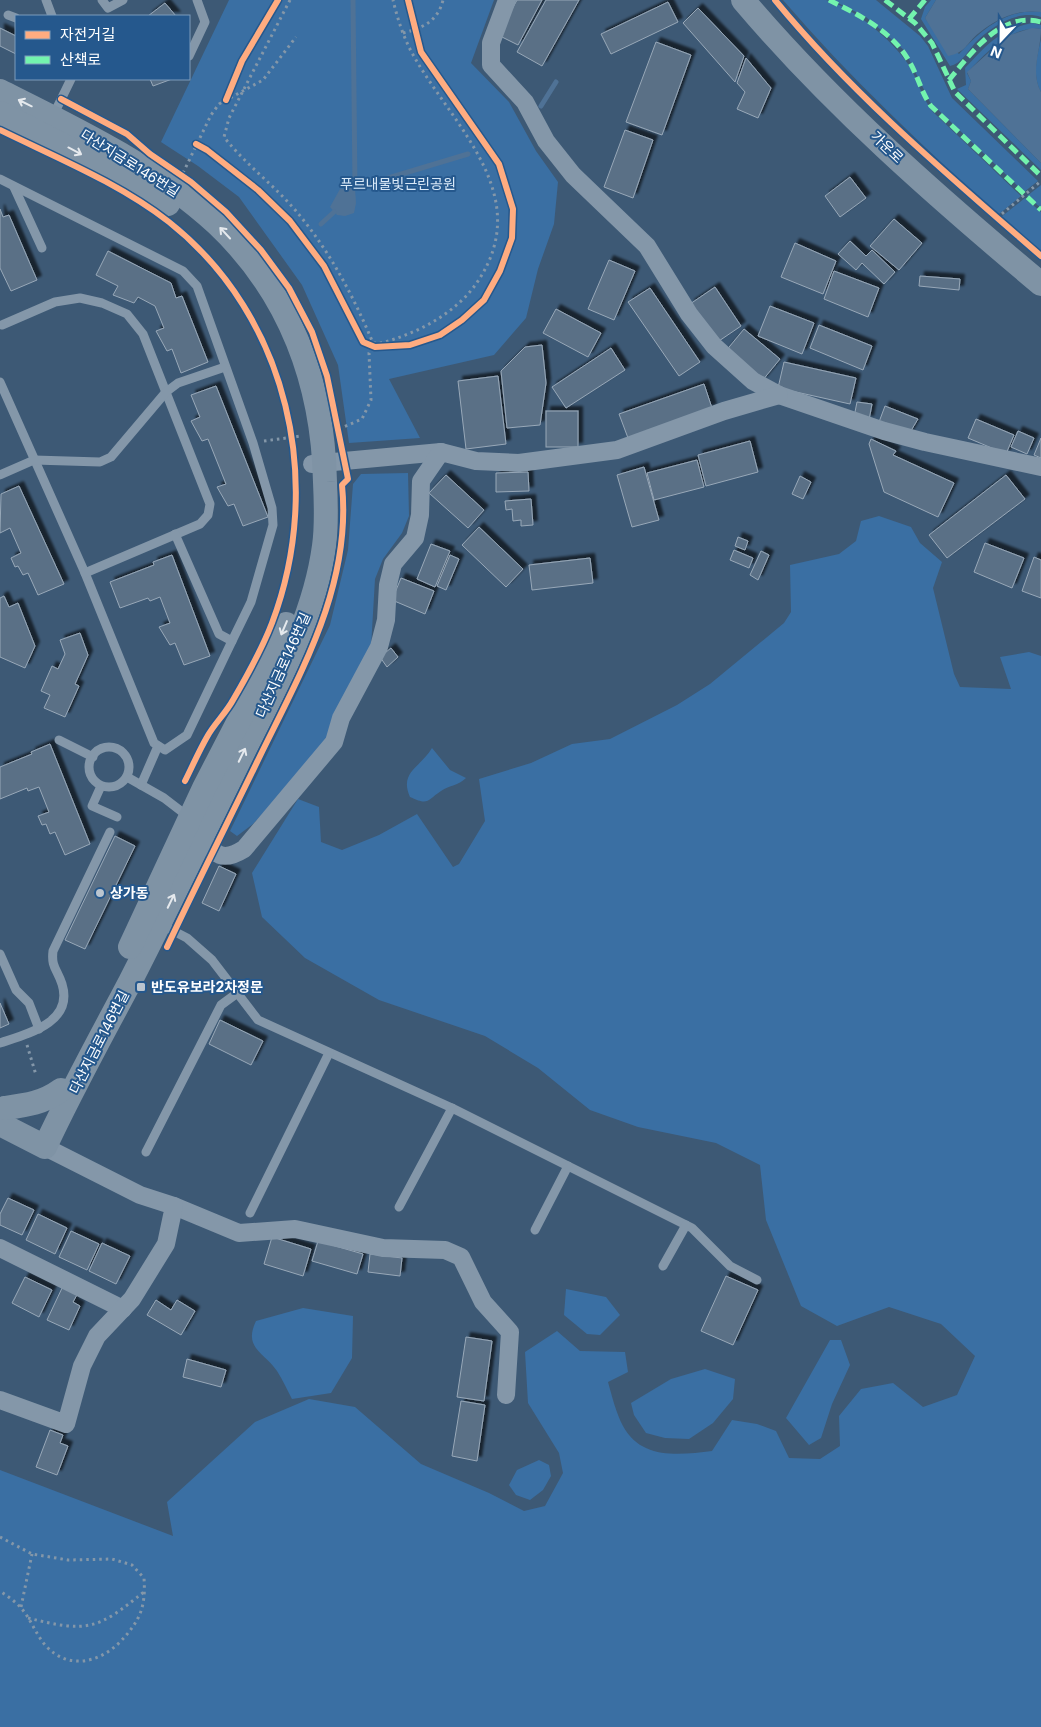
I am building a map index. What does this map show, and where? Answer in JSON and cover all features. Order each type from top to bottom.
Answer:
[{"type":"street","points":[[507,0],[491,43],[491,65],[524,102],[546,141],[572,175],[647,246],[689,314],[714,346],[753,381],[779,395],[925,442],[1041,467]]},
{"type":"street","name":"가운로","points":[[743,0],[793,58],[955,212],[1041,284]]},
{"type":"street","name":"다산지금로146번길","points":[[0,91],[48,126],[164,200],[203,233],[236,267],[267,311],[286,350],[301,397],[297,436],[327,463]]},
{"type":"street","name":"다산지금로146번길","points":[[0,113],[48,126],[109,147],[183,195],[218,226],[251,262],[280,305],[301,346],[316,394],[327,463],[324,546],[305,621],[291,655],[160,924],[43,1138]]},
{"type":"street","points":[[327,463],[441,452],[476,461],[520,463],[617,450],[724,411],[779,395]]},
{"type":"street","points":[[202,838],[213,853],[220,855],[232,857],[244,849],[334,742],[341,718],[379,647],[386,620],[388,585],[393,564],[415,538],[420,515],[422,481],[441,452]]},
{"type":"street","name":"다산지금로146번길","points":[[43,1138],[61,1090],[190,818],[276,649],[300,584],[309,543],[312,501],[327,463]]},
{"type":"street","points":[[2,1112],[32,1105],[48,1099],[61,1090]]},
{"type":"street","points":[[2,1112],[140,1195],[166,1203],[239,1233],[295,1229],[383,1248],[445,1250],[461,1258],[482,1302],[510,1332],[506,1395]]},
{"type":"street","points":[[0,1400],[66,1424],[82,1366],[97,1336],[132,1300],[166,1244],[166,1203]]},
{"type":"street","points":[[0,1248],[123,1309]]},
{"type":"lane","points":[[46,0],[52,15]]},
{"type":"lane","points":[[102,0],[108,8],[123,0]]},
{"type":"lane","points":[[190,54],[205,22],[197,0]]},
{"type":"lane","points":[[48,126],[71,80]]},
{"type":"lane","points":[[0,179],[183,271],[197,286],[224,367],[253,443],[272,508],[273,525],[250,602],[187,736],[165,750],[154,744],[85,573],[34,460],[3,399],[0,382]]},
{"type":"lane","points":[[14,187],[42,248]]},
{"type":"lane","points":[[1,327],[55,302],[80,298],[102,303],[127,314],[143,334],[210,504],[208,515],[200,524],[85,573]]},
{"type":"lane","points":[[0,474],[34,460],[100,462],[112,457],[166,392],[178,383],[224,367]]},
{"type":"lane","points":[[175,534],[219,634],[232,640]]},
{"type":"lane","points":[[58,740],[93,757]]},
{"type":"lane","points":[[141,785],[158,746]]},
{"type":"lane","points":[[103,748],[113,748],[122,752],[128,759],[130,768],[127,777],[120,784],[111,787],[101,786],[94,780],[90,771],[93,757],[103,748]]},
{"type":"lane","points":[[127,777],[164,798],[190,818],[202,838]]},
{"type":"lane","points":[[101,786],[92,806],[117,817]]},
{"type":"lane","points":[[0,1043],[39,1029],[53,1021],[62,1004],[62,985],[52,963],[53,951],[110,832]]},
{"type":"lane","points":[[160,924],[187,938],[212,960],[236,994],[258,1020],[452,1108],[692,1228],[730,1266],[758,1280]]},
{"type":"lane","points":[[0,954],[16,990],[29,1002],[39,1029]]},
{"type":"lane","points":[[146,1152],[221,1005],[236,994]]},
{"type":"lane","points":[[250,1213],[329,1053]]},
{"type":"lane","points":[[399,1207],[452,1108]]},
{"type":"lane","points":[[535,1230],[568,1166]]},
{"type":"lane","points":[[663,1266],[686,1225]]},
{"type":"path","points":[[290,0],[229,118],[224,137],[240,158],[295,210],[329,253],[372,344],[370,353],[371,400],[362,419],[338,429]]},
{"type":"path","points":[[372,344],[388,341],[442,318],[459,304],[474,289],[485,271],[497,231],[498,211],[493,186],[485,164],[415,59],[403,33],[393,0]]},
{"type":"path","points":[[403,33],[429,24],[440,11],[443,0]]},
{"type":"path","points":[[413,23],[417,38]]},
{"type":"path","points":[[174,170],[184,177],[211,115],[219,104],[263,80],[296,37]]},
{"type":"path","points":[[226,100],[233,85]]},
{"type":"path","points":[[997,218],[1041,181]]},
{"type":"path","points":[[990,211],[1004,224]]},
{"type":"path","points":[[363,342],[395,347]]},
{"type":"path","points":[[327,463],[338,429],[336,420]]},
{"type":"path","points":[[253,443],[297,436]]},
{"type":"path","points":[[23,1035],[36,1076]]},
{"type":"path","points":[[0,1537],[32,1554],[68,1560],[112,1559],[132,1565],[144,1578],[146,1600],[133,1629],[107,1655],[80,1662],[58,1657],[46,1646],[21,1607],[0,1591]]},
{"type":"path","points":[[21,1607],[32,1554]]},
{"type":"path","points":[[28,1618],[59,1626],[88,1627],[116,1614],[145,1591]]},
{"type":"green space","name":"푸르내물빛근린공원","points":[[229,0],[494,0],[471,63],[509,102],[536,151],[558,182],[554,224],[538,269],[526,318],[494,355],[389,379],[420,438],[349,443],[338,365],[302,285],[239,197],[198,166],[161,142]]},
{"type":"green space","points":[[783,0],[826,0],[860,17],[883,35],[908,64],[925,100],[933,112],[1021,196],[998,215],[860,84]]},
{"type":"green space","points":[[832,0],[876,0],[920,36],[928,46],[952,98],[1038,181],[1024,192],[930,102],[905,51],[866,17]]},
{"type":"green space","points":[[931,0],[936,0],[925,18],[936,34],[959,54],[985,29],[1005,17],[1028,12],[1041,12],[1041,17],[1023,15],[1005,21],[988,31],[961,60],[950,66],[921,19],[925,7]]},
{"type":"green space","points":[[1032,23],[1041,25],[1041,29],[1030,29],[1009,36],[991,49],[967,73],[971,81],[968,89],[1041,163],[1041,170],[957,89],[966,85],[965,68],[987,45],[1010,30]]},
{"type":"green space","points":[[1041,39],[1041,92],[1036,73]]},
{"type":"green space","points":[[1041,185],[1041,208],[1027,196]]},
{"type":"green space","points":[[1025,198],[1041,212],[1041,251],[1001,217]]},
{"type":"green space","points":[[408,473],[409,516],[402,533],[383,559],[375,579],[371,647],[331,739],[253,824],[237,836],[230,831],[330,625],[348,550],[353,484],[361,474]]},
{"type":"green space","points":[[879,516],[911,527],[920,543],[942,562],[933,588],[954,674],[960,687],[1011,689],[1000,657],[1029,652],[1041,656],[1041,1727],[0,1727],[0,1470],[173,1536],[167,1502],[255,1422],[309,1399],[355,1407],[421,1464],[489,1493],[524,1511],[545,1506],[563,1473],[559,1453],[528,1403],[525,1352],[557,1331],[580,1351],[625,1352],[628,1372],[608,1382],[618,1416],[631,1437],[640,1445],[662,1453],[687,1454],[712,1451],[732,1420],[757,1424],[776,1431],[789,1458],[820,1459],[840,1446],[839,1416],[861,1389],[893,1383],[923,1407],[957,1395],[975,1356],[941,1324],[889,1307],[837,1326],[801,1306],[766,1220],[760,1165],[716,1143],[638,1127],[590,1110],[538,1068],[485,1036],[379,1000],[305,958],[262,917],[252,873],[298,799],[319,807],[321,842],[342,850],[379,835],[417,814],[453,867],[459,864],[485,821],[479,779],[531,763],[572,744],[610,739],[677,705],[710,684],[784,623],[791,612],[790,565],[839,554],[856,541],[861,521]]},
{"type":"green space","points":[[432,748],[450,770],[466,778],[460,783],[441,791],[427,801],[421,801],[410,797],[407,782],[412,771]]},
{"type":"green space","points":[[566,1289],[606,1297],[620,1315],[600,1335],[587,1334],[564,1315]]},
{"type":"green space","points":[[303,1308],[353,1316],[352,1358],[331,1393],[292,1399],[277,1371],[257,1349],[252,1338],[256,1321]]},
{"type":"green space","points":[[830,1340],[841,1340],[850,1365],[832,1404],[821,1438],[809,1445],[786,1418]]},
{"type":"green space","points":[[705,1369],[735,1379],[733,1399],[713,1423],[689,1439],[665,1438],[646,1433],[634,1415],[631,1403],[671,1379]]},
{"type":"green space","points":[[539,1460],[549,1465],[551,1476],[543,1490],[530,1500],[516,1495],[509,1485],[517,1470]]},
{"type":"shaded area","points":[[936,0],[1041,0],[1041,12],[1016,13],[1000,19],[979,33],[959,53],[948,56],[925,18]]},
{"type":"shaded area","points":[[1032,28],[1041,29],[1036,77],[1041,92],[1041,163],[968,89],[971,81],[967,72],[1007,36]]},
{"type":"shaded area","points":[[355,188],[356,203],[354,213],[345,216],[337,215],[330,207],[340,189]]},
{"type":"building","points":[[517,0],[542,0],[518,45],[498,35]]},
{"type":"building","points":[[546,0],[579,0],[542,66],[517,52]]},
{"type":"building","points":[[668,2],[678,22],[611,54],[601,34]]},
{"type":"building","points":[[165,3],[175,15],[149,15]]},
{"type":"building","points":[[698,8],[744,56],[735,82],[683,23]]},
{"type":"building","points":[[0,28],[15,36],[15,54],[0,46]]},
{"type":"building","points":[[656,42],[691,55],[662,135],[626,122]]},
{"type":"building","points":[[746,58],[771,88],[758,118],[737,109],[745,92],[737,83]]},
{"type":"building","points":[[150,80],[169,80],[153,86]]},
{"type":"building","points":[[625,130],[653,140],[633,198],[604,187]]},
{"type":"building","points":[[850,177],[866,198],[840,217],[825,196]]},
{"type":"building","points":[[0,209],[3,217],[9,215],[37,280],[11,291],[0,268]]},
{"type":"building","points":[[894,219],[922,243],[899,270],[870,246]]},
{"type":"building","points":[[850,241],[866,256],[872,250],[895,272],[884,284],[862,263],[856,270],[838,254]]},
{"type":"building","points":[[795,243],[836,261],[823,294],[781,277]]},
{"type":"building","points":[[108,251],[171,283],[176,298],[182,296],[208,362],[181,373],[172,349],[167,351],[156,331],[164,328],[155,306],[138,297],[134,303],[113,295],[118,286],[96,275]]},
{"type":"building","points":[[609,260],[635,271],[614,320],[588,309]]},
{"type":"building","points":[[834,271],[879,288],[868,317],[824,299]]},
{"type":"building","points":[[920,276],[960,279],[959,290],[919,286]]},
{"type":"building","points":[[715,287],[741,326],[716,343],[690,304]]},
{"type":"building","points":[[650,288],[700,362],[679,376],[628,302]]},
{"type":"building","points":[[770,306],[814,323],[802,354],[758,336]]},
{"type":"building","points":[[556,309],[601,333],[588,357],[543,333]]},
{"type":"building","points":[[819,325],[872,346],[863,370],[810,348]]},
{"type":"building","points":[[744,329],[780,359],[762,381],[725,352]]},
{"type":"building","points":[[542,345],[546,383],[540,425],[507,428],[501,371],[525,347]]},
{"type":"building","points":[[611,348],[625,370],[566,408],[552,387]]},
{"type":"building","points":[[784,362],[856,378],[850,404],[778,388]]},
{"type":"building","points":[[498,376],[506,444],[466,449],[458,381]]},
{"type":"building","points":[[704,384],[712,408],[628,438],[619,414]]},
{"type":"building","points":[[216,386],[268,517],[243,526],[234,504],[228,506],[217,487],[226,484],[208,439],[202,441],[191,421],[200,417],[191,395]]},
{"type":"building","points":[[857,402],[872,404],[869,420],[854,417]]},
{"type":"building","points":[[885,406],[918,419],[909,434],[879,422]]},
{"type":"building","points":[[546,411],[578,411],[578,447],[546,447]]},
{"type":"building","points":[[976,419],[1014,435],[1006,454],[968,438]]},
{"type":"building","points":[[1018,431],[1034,438],[1027,454],[1011,447]]},
{"type":"building","points":[[1041,438],[1041,458],[1034,455]]},
{"type":"building","points":[[871,439],[896,451],[893,455],[954,483],[938,517],[884,492],[869,444]]},
{"type":"building","points":[[750,441],[758,472],[706,486],[698,455]]},
{"type":"building","points":[[697,460],[704,487],[654,500],[647,473]]},
{"type":"building","points":[[644,467],[659,520],[632,527],[617,475]]},
{"type":"building","points":[[528,472],[529,491],[496,492],[496,473]]},
{"type":"building","points":[[446,475],[484,510],[468,528],[429,493]]},
{"type":"building","points":[[1006,475],[1025,499],[947,558],[929,535]]},
{"type":"building","points":[[800,476],[811,482],[803,499],[792,494]]},
{"type":"building","points":[[19,486],[64,584],[38,595],[28,573],[23,575],[18,566],[15,567],[11,558],[21,553],[10,528],[0,533],[1,494]]},
{"type":"building","points":[[531,499],[533,525],[521,526],[521,520],[513,521],[512,509],[506,510],[505,501]]},
{"type":"building","points":[[479,527],[523,569],[506,587],[462,545]]},
{"type":"building","points":[[738,537],[748,541],[745,550],[735,546]]},
{"type":"building","points":[[985,543],[1024,558],[1012,588],[974,572]]},
{"type":"building","points":[[431,544],[450,551],[435,587],[417,579]]},
{"type":"building","points":[[734,550],[753,558],[749,568],[730,560]]},
{"type":"building","points":[[761,551],[769,555],[758,580],[750,575]]},
{"type":"building","points":[[172,555],[210,656],[184,665],[175,643],[170,645],[159,627],[170,623],[160,597],[150,601],[148,598],[120,608],[110,582],[154,565],[153,562]]},
{"type":"building","points":[[450,555],[459,559],[446,590],[437,586]]},
{"type":"building","points":[[1034,557],[1041,560],[1041,598],[1022,591]]},
{"type":"building","points":[[590,558],[593,583],[532,590],[529,565]]},
{"type":"building","points":[[401,578],[434,591],[425,614],[392,600]]},
{"type":"building","points":[[4,596],[9,607],[18,603],[35,646],[25,668],[0,657],[0,598]]},
{"type":"building","points":[[80,633],[88,655],[75,684],[79,686],[65,717],[44,708],[50,695],[41,691],[52,666],[58,669],[65,654],[60,640]]},
{"type":"building","points":[[391,648],[398,657],[387,667],[380,657]]},
{"type":"building","points":[[50,744],[90,844],[65,855],[55,832],[50,834],[46,824],[42,825],[38,816],[49,812],[39,787],[28,791],[27,788],[0,799],[0,767],[32,754],[31,752]]},
{"type":"building","name":"상가동","points":[[115,836],[135,846],[85,949],[65,940]]},
{"type":"building","points":[[219,866],[236,874],[219,911],[202,903]]},
{"type":"building","points":[[0,1003],[9,1024],[0,1028]]},
{"type":"building","points":[[220,1020],[263,1041],[251,1065],[209,1044]]},
{"type":"building","points":[[8,1198],[34,1210],[22,1235],[0,1225],[0,1214]]},
{"type":"building","points":[[38,1214],[67,1228],[55,1254],[26,1240]]},
{"type":"building","points":[[71,1231],[99,1244],[87,1270],[59,1257]]},
{"type":"building","points":[[272,1237],[311,1249],[303,1276],[264,1264]]},
{"type":"building","points":[[318,1241],[363,1254],[357,1274],[312,1261]]},
{"type":"building","points":[[102,1243],[130,1256],[116,1284],[89,1271]]},
{"type":"building","points":[[370,1254],[402,1258],[400,1276],[368,1272]]},
{"type":"building","points":[[726,1276],[758,1290],[733,1345],[701,1331]]},
{"type":"building","points":[[25,1277],[52,1290],[39,1317],[12,1303]]},
{"type":"building","points":[[63,1286],[78,1293],[73,1302],[80,1306],[69,1330],[47,1320]]},
{"type":"building","points":[[156,1300],[171,1310],[177,1300],[195,1311],[181,1335],[147,1315]]},
{"type":"building","points":[[466,1337],[492,1341],[484,1401],[457,1397]]},
{"type":"building","points":[[187,1359],[226,1370],[221,1387],[183,1377]]},
{"type":"building","points":[[461,1401],[485,1405],[477,1461],[452,1456]]},
{"type":"building","points":[[50,1430],[63,1435],[60,1443],[68,1446],[57,1475],[36,1467]]},
{"type":"waterway","points":[[353,0],[355,188],[468,154]]},
{"type":"waterway","points":[[541,106],[556,82]]},
{"type":"waterway","points":[[321,224],[334,212]]},
{"type":"marked path","points":[[829,0],[863,18],[894,41],[909,61],[931,106],[1041,210]]},
{"type":"marked path","points":[[885,0],[915,23],[932,43],[955,92],[1041,176]]},
{"type":"marked path","points":[[909,19],[925,0]]},
{"type":"marked path","points":[[949,80],[977,47],[1000,28],[1026,20],[1041,22]]},
{"type":"cycle path","points":[[226,100],[242,61],[278,0]]},
{"type":"cycle path","points":[[196,144],[207,150],[258,190],[290,221],[324,266],[363,342],[375,347],[410,345],[440,335],[462,320],[484,300],[500,271],[512,238],[513,209],[499,164],[421,52],[408,0]]},
{"type":"cycle path","points":[[775,0],[836,69],[902,133],[1041,256]]},
{"type":"cycle path","points":[[61,99],[127,134],[150,154],[191,182],[226,212],[261,250],[289,288],[312,332],[327,376],[348,479],[342,485],[343,522],[332,592],[307,659],[167,947]]},
{"type":"cycle path","points":[[0,130],[130,195],[169,222],[210,261],[243,305],[268,354],[285,406],[294,460],[295,515],[288,569],[272,623],[259,652],[230,705],[207,737],[185,781]]},
{"type":"place","name":"상가동","points":[[100,893]]},
{"type":"place","name":"반도유보라2차정문","points":[[141,987]]}]
